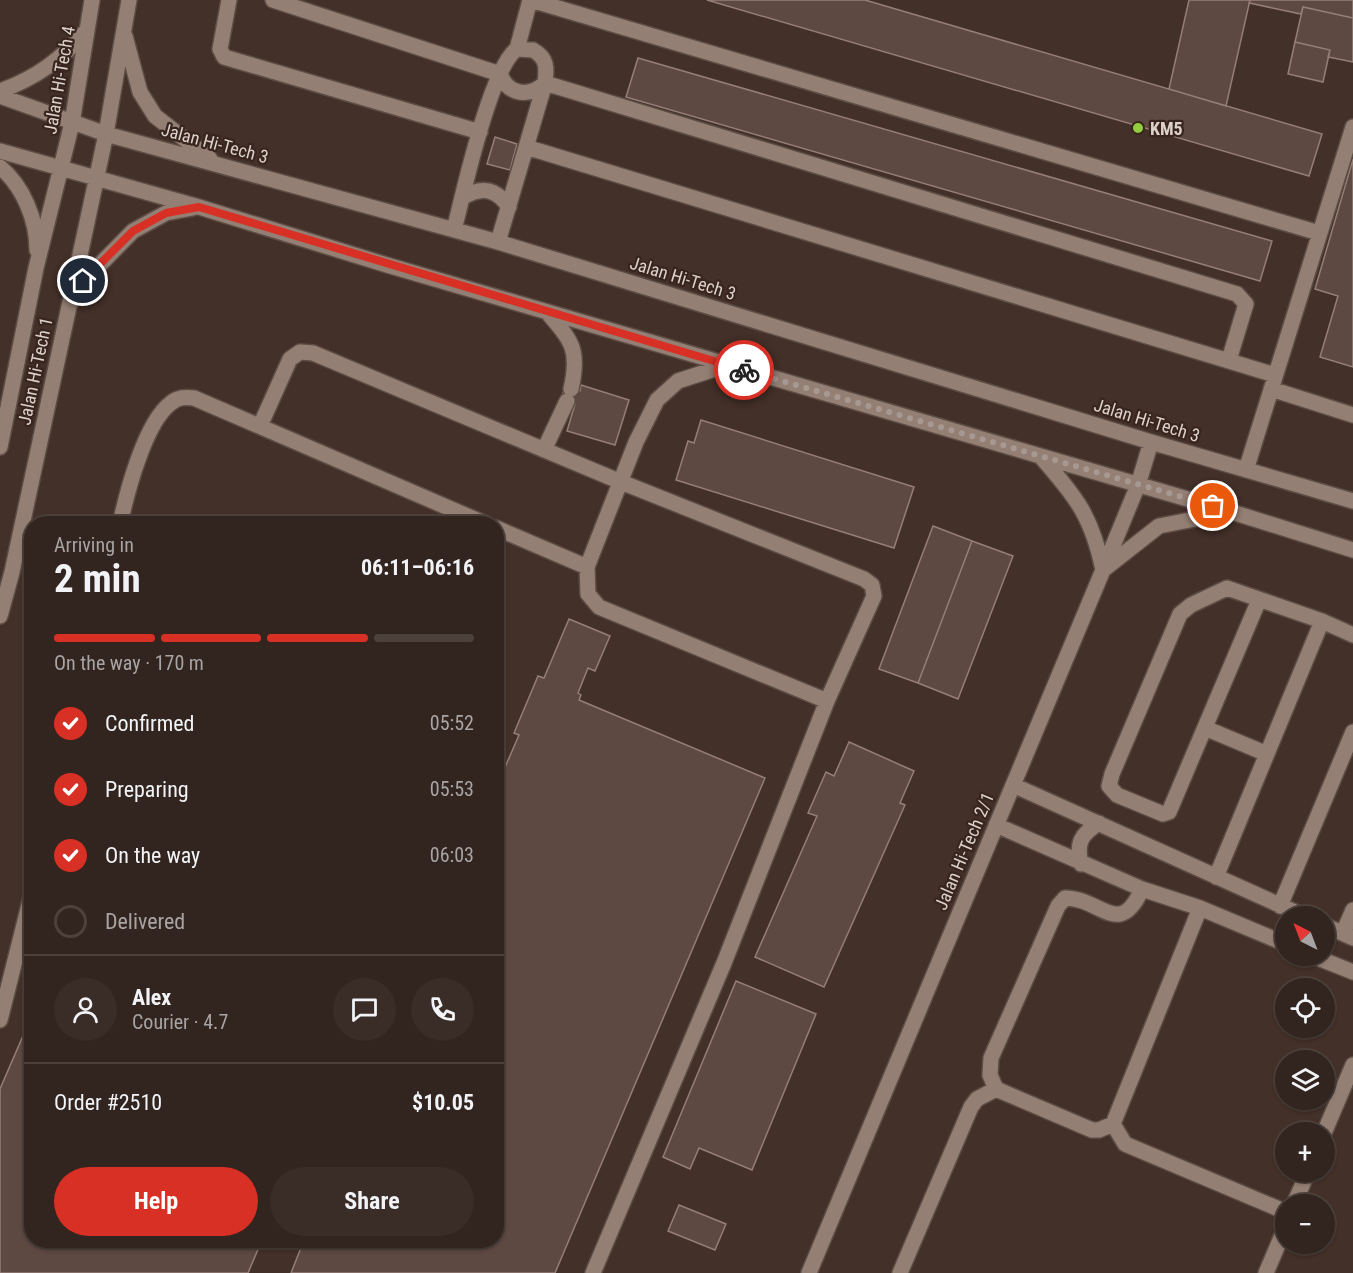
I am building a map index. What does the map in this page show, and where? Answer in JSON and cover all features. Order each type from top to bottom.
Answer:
[{"type":"street","name":"Jalan Hi-Tech 4","points":[[62,167],[72,123],[93,0]]},
{"type":"street","points":[[106,134],[129,0]]},
{"type":"street","points":[[229,0],[220,49],[224,57],[480,132]]},
{"type":"street","points":[[273,0],[500,74],[507,87],[521,93],[538,89],[545,83]]},
{"type":"street","points":[[517,50],[530,0],[1319,233]]},
{"type":"street","points":[[0,91],[46,69],[69,51],[88,28]]},
{"type":"street","points":[[124,30],[140,92],[155,116],[217,164]]},
{"type":"street","points":[[454,230],[480,132],[505,61],[517,50],[525,48],[540,54],[547,67],[545,83],[498,242]]},
{"type":"street","points":[[545,83],[1237,294],[1246,304],[1229,360]]},
{"type":"street","name":"Jalan Hi-Tech 3","points":[[0,96],[106,134],[498,242],[1151,442],[1353,501]]},
{"type":"street","points":[[1246,470],[1353,127]]},
{"type":"street","name":"Jalan Hi-Tech 1","points":[[0,616],[12,572],[106,134]]},
{"type":"street","points":[[526,147],[1229,360],[1273,382],[1353,415]]},
{"type":"street","points":[[0,151],[199,207],[727,366],[1232,512],[1353,550]]},
{"type":"street","points":[[0,166],[21,193],[32,217],[37,243],[36,268]]},
{"type":"street","name":"Jalan Hi-Tech 1","points":[[0,447],[36,268],[62,167]]},
{"type":"street","points":[[462,198],[475,190],[485,189],[496,193],[509,207]]},
{"type":"street","points":[[71,294],[133,231],[166,213],[199,207]]},
{"type":"street","points":[[544,450],[569,395],[577,365],[573,347],[547,312]]},
{"type":"street","points":[[260,426],[290,359],[300,352],[313,353],[621,482],[864,579],[872,585],[874,596],[827,701],[724,963],[593,1273]]},
{"type":"street","points":[[727,366],[678,381],[657,400],[636,442],[587,567],[588,594],[599,607],[827,701]]},
{"type":"street","points":[[122,516],[129,483],[155,422],[173,401],[183,397],[194,398],[468,516]]},
{"type":"street","name":"Jalan Hi-Tech 2/1","points":[[809,1273],[1138,485],[1151,442]]},
{"type":"street","points":[[1042,457],[1072,491],[1086,514],[1096,535],[1103,570],[1159,526],[1232,512]]},
{"type":"street","points":[[504,531],[587,567]]},
{"type":"street","points":[[1259,600],[1169,812],[1163,814],[1127,799],[1109,786],[1180,614],[1191,605],[1227,588],[1322,621],[1353,635]]},
{"type":"street","points":[[1216,877],[1322,621]]},
{"type":"street","points":[[1205,728],[1266,754]]},
{"type":"street","points":[[1013,785],[1280,906],[1353,732]]},
{"type":"street","points":[[1081,864],[1078,849],[1080,839],[1086,831],[1099,823]]},
{"type":"street","points":[[996,825],[1142,890],[1200,909],[1275,940]]},
{"type":"street","points":[[1113,1124],[1092,1130],[996,1089],[990,1075],[991,1058],[1058,906],[1065,898],[1076,898],[1109,914],[1124,914],[1135,905],[1142,890]]},
{"type":"street","points":[[1113,1124],[1200,909]]},
{"type":"street","points":[[1348,936],[1353,910]]},
{"type":"street","points":[[0,1020],[24,925]]},
{"type":"street","points":[[1335,965],[1353,972]]},
{"type":"street","points":[[1329,1122],[1353,1065]]},
{"type":"street","points":[[900,1273],[971,1107],[977,1099],[996,1089]]},
{"type":"street","points":[[1113,1124],[1125,1144],[1275,1207]]},
{"type":"street","points":[[1266,1273],[1275,1252]]},
{"type":"building","points":[[707,0],[865,0],[1322,134],[1309,176]]},
{"type":"building","points":[[1189,0],[1250,0],[1226,106],[1169,89]]},
{"type":"building","points":[[1250,0],[1353,0],[1353,18],[1303,7],[1301,14],[1249,3]]},
{"type":"building","points":[[1303,7],[1353,18],[1353,62],[1328,57],[1330,50],[1295,42]]},
{"type":"building","points":[[1295,42],[1330,50],[1323,82],[1288,74]]},
{"type":"building","points":[[638,58],[1272,241],[1260,281],[626,97]]},
{"type":"building","points":[[495,137],[517,144],[510,170],[487,164]]},
{"type":"building","points":[[1353,159],[1353,367],[1320,357],[1338,296],[1315,289]]},
{"type":"building","points":[[581,385],[629,400],[615,445],[567,431],[575,404],[561,399],[565,387],[580,391]]},
{"type":"building","points":[[701,420],[914,487],[894,548],[676,480],[688,441],[694,443]]},
{"type":"building","points":[[933,526],[972,541],[918,683],[879,669]]},
{"type":"building","points":[[972,541],[1013,556],[958,699],[918,683]]},
{"type":"building","points":[[569,619],[610,636],[595,671],[588,668],[578,693],[581,695],[579,700],[765,778],[555,1273],[291,1273],[301,1248],[504,1248],[504,770],[519,735],[514,733],[538,676],[544,678]]},
{"type":"building","points":[[849,742],[914,771],[900,803],[905,805],[824,987],[755,957],[817,816],[808,813],[826,772],[834,776]]},
{"type":"building","points":[[736,981],[816,1014],[752,1170],[699,1148],[690,1169],[663,1157]]},
{"type":"building","points":[[24,1034],[24,1248],[259,1248],[248,1273],[0,1273],[0,1089]]},
{"type":"building","points":[[679,1205],[726,1224],[715,1250],[668,1231]]},
{"type":"way so far","points":[[744,370],[1213,506]]},
{"type":"place","name":"KM5","points":[[1138,128]]},
{"type":"route","points":[[83,281],[133,231],[166,213],[199,207],[744,370]]}]
